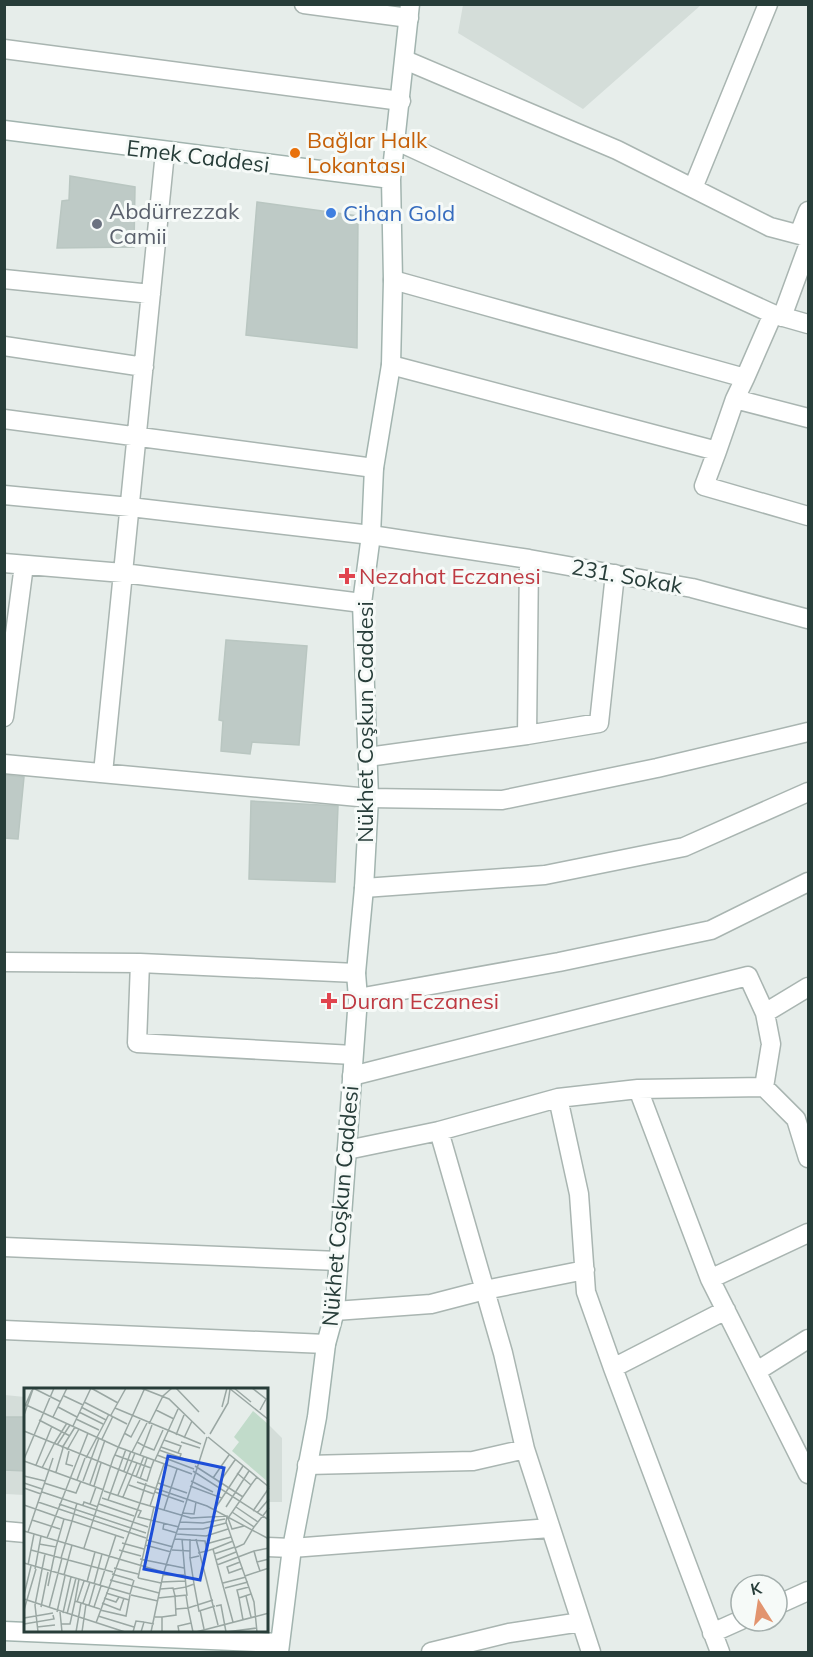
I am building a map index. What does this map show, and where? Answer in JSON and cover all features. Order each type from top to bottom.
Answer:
[{"type":"street","points":[[304,4],[410,11]]},
{"type":"street","points":[[693,188],[768,4]]},
{"type":"street","name":"Nükhet Coşkun Caddesi","points":[[279,1648],[292,1548],[317,1417],[326,1344],[335,1311],[358,998],[356,973],[369,798],[362,603],[371,535],[374,468],[390,365],[393,280],[391,179],[410,11]]},
{"type":"street","points":[[4,49],[401,101]]},
{"type":"street","points":[[405,60],[617,150],[770,227],[805,239]]},
{"type":"street","name":"Emek Caddesi","points":[[4,130],[391,179]]},
{"type":"street","points":[[397,141],[778,315],[808,324]]},
{"type":"street","points":[[103,773],[165,152]]},
{"type":"street","points":[[808,211],[805,239],[778,315],[735,399],[704,486],[808,516]]},
{"type":"street","points":[[4,279],[151,294]]},
{"type":"street","points":[[393,280],[745,378]]},
{"type":"street","points":[[4,346],[144,367]]},
{"type":"street","points":[[390,365],[717,451]]},
{"type":"street","points":[[735,399],[808,418]]},
{"type":"street","points":[[4,419],[374,468]]},
{"type":"street","name":"231. Sokak","points":[[4,495],[371,535],[529,559],[692,588],[808,616]]},
{"type":"street","points":[[527,735],[529,559]]},
{"type":"street","points":[[4,563],[123,573],[362,603]]},
{"type":"street","points":[[4,717],[10,631],[24,565]]},
{"type":"street","points":[[368,757],[599,723],[615,574]]},
{"type":"street","points":[[4,764],[369,798],[502,800],[657,768],[808,732]]},
{"type":"street","points":[[364,888],[545,875],[684,847],[808,792]]},
{"type":"street","points":[[358,998],[559,962],[711,930],[808,882]]},
{"type":"street","points":[[4,962],[140,963],[356,973]]},
{"type":"street","points":[[140,963],[137,1043],[353,1055]]},
{"type":"street","points":[[352,1076],[748,976],[765,1013],[771,1044],[764,1087]]},
{"type":"street","points":[[765,1013],[808,987]]},
{"type":"street","points":[[347,1150],[439,1131],[558,1098],[638,1089],[764,1087],[802,1115],[808,1158]]},
{"type":"street","points":[[638,1089],[710,1279],[808,1474]]},
{"type":"street","points":[[558,1098],[579,1194],[586,1292],[720,1653]]},
{"type":"street","points":[[439,1131],[503,1353],[525,1449],[591,1653]]},
{"type":"street","points":[[710,1279],[808,1233]]},
{"type":"street","points":[[4,1247],[338,1261]]},
{"type":"street","points":[[335,1311],[431,1304],[485,1290],[585,1270]]},
{"type":"street","points":[[613,1368],[726,1310]]},
{"type":"street","points":[[4,1330],[326,1344]]},
{"type":"street","points":[[756,1371],[808,1339]]},
{"type":"street","points":[[307,1465],[473,1461],[525,1449]]},
{"type":"street","points":[[268,1546],[292,1548],[550,1528]]},
{"type":"street","points":[[4,1532],[24,1533]]},
{"type":"street","points":[[789,1600],[808,1591]]},
{"type":"street","points":[[431,1653],[509,1633],[581,1622]]},
{"type":"street","points":[[712,1633],[729,1625]]},
{"type":"street","points":[[4,1631],[24,1632]]},
{"type":"street","points":[[36,1633],[279,1648]]},
{"type":"shaded area","points":[[463,4],[701,5],[583,109],[458,33]]},
{"type":"shaded area","points":[[5,1395],[24,1397],[24,1495],[5,1494]]},
{"type":"shaded area","points":[[268,1424],[282,1438],[282,1502],[268,1502]]},
{"type":"building","name":"Abdürrezzak Camii","points":[[70,176],[135,187],[134,247],[57,248],[62,201],[69,200]]},
{"type":"building","points":[[257,202],[358,216],[357,348],[246,335]]},
{"type":"building","points":[[226,640],[307,646],[299,745],[252,742],[250,754],[221,751],[223,721],[219,720]]},
{"type":"building","points":[[4,775],[24,777],[18,839],[4,838]]},
{"type":"building","points":[[251,801],[338,806],[335,882],[249,879]]},
{"type":"building","points":[[4,1417],[24,1417],[24,1471],[4,1470]]},
{"type":"place","name":"Bağlar Halk Lokantası","points":[[295,153]]},
{"type":"place","name":"Cihan Gold","points":[[331,213]]},
{"type":"place","name":"Abdürrezzak Camii","points":[[97,224]]},
{"type":"place","name":"Nezahat Eczanesi","points":[[347,576]]},
{"type":"place","name":"Duran Eczanesi","points":[[329,1001]]}]
